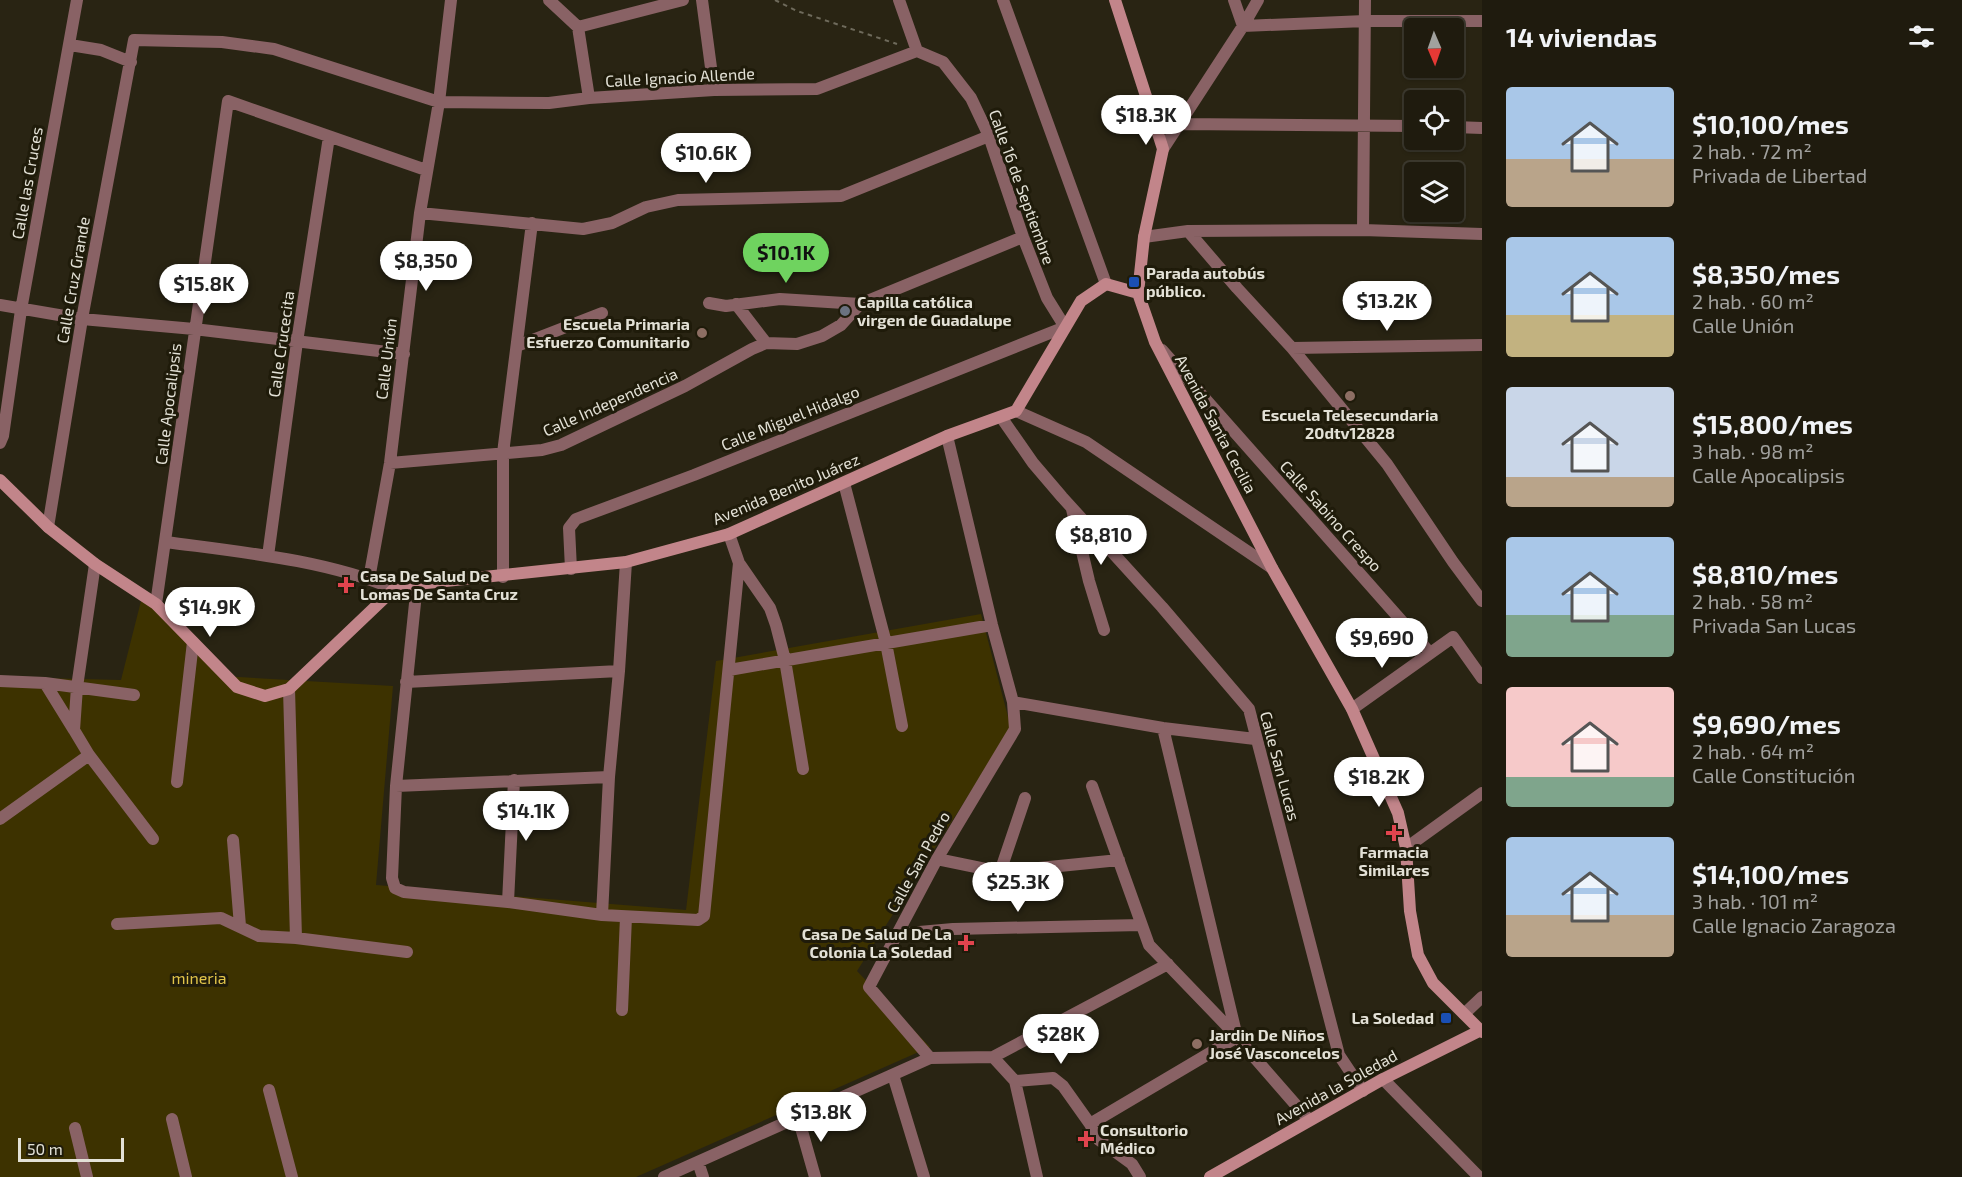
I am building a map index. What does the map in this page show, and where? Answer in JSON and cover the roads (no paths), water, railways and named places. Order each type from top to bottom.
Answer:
[{"type":"street","name":"Calle las Cruces","points":[[0,443],[3,436],[21,310],[77,0]]},
{"type":"street","name":"Calle Unión","points":[[369,579],[390,463],[420,213],[439,102],[451,0]]},
{"type":"street","points":[[549,0],[578,27],[589,98]]},
{"type":"street","points":[[578,27],[683,0]]},
{"type":"street","points":[[702,0],[714,90]]},
{"type":"street","points":[[899,0],[917,51]]},
{"type":"street","points":[[1003,0],[1106,284]]},
{"type":"street","points":[[1115,0],[1163,148]]},
{"type":"street","points":[[1234,0],[1243,26]]},
{"type":"street","points":[[1258,0],[1163,148],[1144,237],[1138,293],[1106,284],[1081,301],[1016,411],[1086,442],[1272,568]]},
{"type":"street","points":[[1363,230],[1365,0]]},
{"type":"street","points":[[1243,26],[1365,21],[1482,21]]},
{"type":"street","name":"Calle Ignacio Allende","points":[[134,40],[222,42],[274,49],[439,102],[549,103],[589,98],[714,90],[817,88],[917,51]]},
{"type":"street","name":"Calle Cruz Grande","points":[[48,526],[82,319],[134,40]]},
{"type":"street","points":[[70,45],[101,50],[131,62]]},
{"type":"street","name":"Calle 16 de Septiembre","points":[[917,51],[943,62],[971,98],[989,136],[1023,237],[1047,298],[1065,327]]},
{"type":"street","name":"Calle Apocalipsis","points":[[156,604],[228,101],[329,137]]},
{"type":"street","points":[[1179,124],[1404,126]]},
{"type":"street","points":[[1464,127],[1482,128]]},
{"type":"street","points":[[420,213],[583,229],[612,223],[646,207],[678,200],[841,196],[989,136]]},
{"type":"street","points":[[329,137],[426,170]]},
{"type":"street","name":"Calle Crucecita","points":[[268,556],[297,342],[329,137]]},
{"type":"street","points":[[503,577],[502,453],[532,223]]},
{"type":"street","points":[[1144,237],[1188,231],[1363,230],[1482,234]]},
{"type":"street","points":[[1188,231],[1292,348],[1387,464],[1482,601]]},
{"type":"street","name":"Calle Independencia","points":[[390,463],[542,450],[561,445],[685,386],[766,343],[797,344],[822,336],[841,325],[860,304],[1023,237]]},
{"type":"street","name":"Avenida Santa Cecilia","points":[[1138,293],[1155,342],[1272,568],[1352,710],[1398,813],[1406,848],[1410,911],[1418,955],[1433,983],[1481,1031]]},
{"type":"street","points":[[709,303],[726,306],[780,299],[860,304]]},
{"type":"street","points":[[736,304],[766,343]]},
{"type":"street","points":[[0,305],[82,319],[194,329],[404,354]]},
{"type":"street","points":[[517,346],[602,313]]},
{"type":"street","name":"Calle Miguel Hidalgo","points":[[571,569],[569,528],[576,519],[694,475],[1065,327]]},
{"type":"street","name":"Calle Sabino Crespo","points":[[1155,342],[1430,653]]},
{"type":"street","points":[[1292,348],[1482,345]]},
{"type":"street","name":"Avenida Benito Juárez","points":[[394,589],[417,584],[503,577],[626,562],[729,534],[947,436],[1016,411]]},
{"type":"street","name":"Calle San Lucas","points":[[1001,417],[1033,463],[1072,509],[1162,607],[1249,709],[1339,1055],[1363,1091]]},
{"type":"street","name":"Calle San Pedro","points":[[930,1058],[869,987],[937,859],[1015,729],[1013,702],[992,625],[947,436]]},
{"type":"street","points":[[0,480],[48,526],[95,564],[156,604],[237,687],[265,696],[289,689],[394,589],[369,579],[268,556],[166,542]]},
{"type":"street","points":[[844,483],[886,643],[902,726]]},
{"type":"street","points":[[1072,509],[1089,581],[1104,630]]},
{"type":"street","points":[[729,534],[739,563],[770,608],[776,625],[785,660],[803,769]]},
{"type":"street","points":[[602,915],[609,777],[626,562]]},
{"type":"street","points":[[417,584],[396,786],[392,878],[394,888],[404,892],[508,902],[602,915],[698,920],[704,916],[739,563]]},
{"type":"street","points":[[74,730],[77,687],[95,564]]},
{"type":"street","points":[[729,670],[992,625]]},
{"type":"street","points":[[1352,710],[1453,637],[1482,678]]},
{"type":"street","points":[[177,782],[193,642]]},
{"type":"street","points":[[406,682],[619,671]]},
{"type":"street","points":[[0,681],[45,683],[134,694]]},
{"type":"street","points":[[45,683],[89,755],[153,839]]},
{"type":"street","points":[[289,689],[296,938]]},
{"type":"street","points":[[1013,702],[1163,728],[1255,739]]},
{"type":"street","points":[[1163,728],[1237,1037]]},
{"type":"street","points":[[0,819],[89,755]]},
{"type":"street","points":[[396,786],[609,777]]},
{"type":"street","points":[[508,902],[514,780]]},
{"type":"street","points":[[1092,786],[1149,945],[1237,1037],[1309,1120]]},
{"type":"street","points":[[1406,848],[1482,793]]},
{"type":"street","points":[[1000,872],[1025,798]]},
{"type":"street","points":[[233,840],[240,926]]},
{"type":"street","points":[[937,859],[1000,872],[1119,860]]},
{"type":"street","points":[[622,1010],[626,917]]},
{"type":"street","points":[[117,924],[221,918],[259,936],[296,938],[407,952]]},
{"type":"street","points":[[897,934],[953,929],[1141,924]]},
{"type":"street","points":[[664,1177],[930,1058],[993,1057],[1168,964]]},
{"type":"street","points":[[1464,1014],[1482,997]]},
{"type":"street","name":"Avenida la Soledad","points":[[1216,1176],[1383,1079],[1481,1031]]},
{"type":"street","points":[[1090,1124],[1237,1037]]},
{"type":"street","points":[[993,1057],[1015,1081],[1038,1177]]},
{"type":"street","points":[[892,1075],[924,1177]]},
{"type":"street","points":[[1015,1081],[1053,1078],[1063,1086],[1099,1140],[1132,1164],[1140,1177]]},
{"type":"street","points":[[1383,1079],[1479,1177]]},
{"type":"street","points":[[269,1090],[292,1177]]},
{"type":"street","points":[[798,1118],[815,1177]]},
{"type":"street","points":[[172,1119],[186,1177]]},
{"type":"street","points":[[75,1128],[87,1177]]},
{"type":"street","points":[[698,1162],[703,1177]]},
{"type":"place","name":"Parada autobús público.","points":[[1134,282]]},
{"type":"place","name":"Capilla católica virgen de Guadalupe","points":[[845,311]]},
{"type":"place","name":"Escuela Primaria Esfuerzo Comunitario","points":[[702,333]]},
{"type":"place","name":"Escuela Telesecundaria 20dtv12828","points":[[1350,396]]},
{"type":"place","name":"Casa De Salud De Lomas De Santa Cruz","points":[[346,585]]},
{"type":"place","name":"Farmacia Similares","points":[[1394,833]]},
{"type":"place","name":"Casa De Salud De La Colonia La Soledad","points":[[966,943]]},
{"type":"place","name":"La Soledad","points":[[1446,1018]]},
{"type":"place","name":"Jardin De Niños José Vasconcelos","points":[[1197,1044]]},
{"type":"place","name":"Consultorio Médico","points":[[1086,1139]]},
{"type":"park label","name":"mineria","points":[[199,978]]}]
